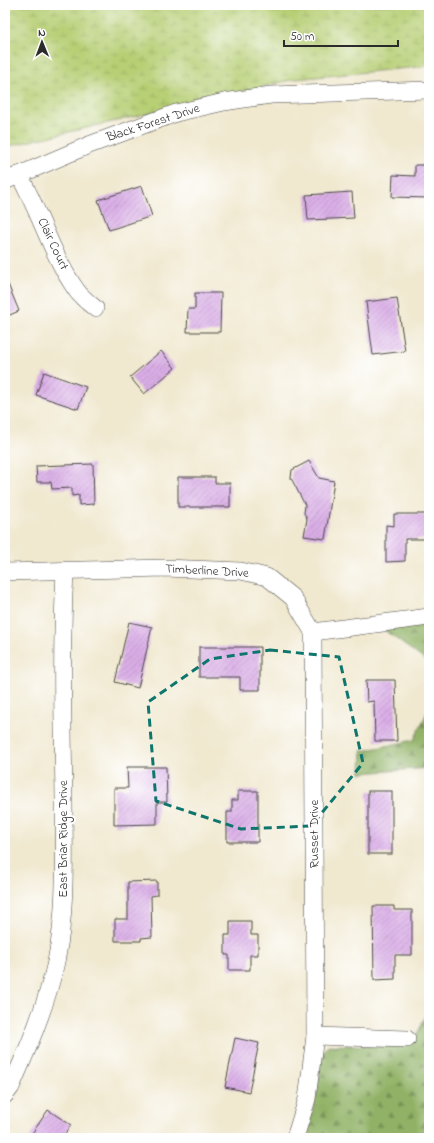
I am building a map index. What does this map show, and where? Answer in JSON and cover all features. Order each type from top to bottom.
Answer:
[{"type":"street","name":"Black Forest Drive","points":[[12,178],[89,145],[176,113],[224,102],[271,95],[429,90]]},
{"type":"street","name":"Clair Court","points":[[12,178],[30,196],[68,277],[78,293],[95,308]]},
{"type":"street","name":"Timberline Drive","points":[[5,572],[64,572],[165,568],[241,571],[267,577],[292,598],[313,632]]},
{"type":"street","name":"East Briar Ridge Drive","points":[[5,1095],[11,1087],[44,1009],[56,961],[62,921],[64,846],[64,572]]},
{"type":"street","points":[[313,632],[429,617]]},
{"type":"street","name":"Russet Drive","points":[[296,1138],[307,1099],[315,1036],[313,632]]},
{"type":"street","points":[[315,1036],[407,1039]]},
{"type":"highlighted area","points":[[270,650],[339,657],[363,763],[311,826],[241,829],[156,801],[148,702],[210,659]]},
{"type":"green space","points":[[5,5],[429,5],[429,66],[295,79],[5,147]]},
{"type":"green space","points":[[429,623],[429,663],[384,630]]},
{"type":"green space","points":[[429,708],[429,768],[361,773],[362,751],[414,740]]},
{"type":"green space","points":[[429,1009],[429,1138],[305,1138],[317,1094],[322,1053],[328,1045],[395,1046],[413,1043]]},
{"type":"building","points":[[415,165],[429,165],[429,198],[392,197],[393,175],[415,176]]},
{"type":"building","points":[[142,186],[152,216],[109,230],[98,200]]},
{"type":"building","points":[[352,192],[354,218],[308,220],[306,195]]},
{"type":"building","points":[[5,277],[19,311],[5,317]]},
{"type":"building","points":[[195,293],[221,293],[220,332],[187,332],[188,309],[195,309]]},
{"type":"building","points":[[397,298],[405,351],[373,355],[366,302]]},
{"type":"building","points":[[161,351],[175,368],[144,394],[130,377]]},
{"type":"building","points":[[44,372],[86,387],[78,409],[36,395]]},
{"type":"building","points":[[309,461],[319,478],[334,481],[325,539],[304,536],[307,519],[304,513],[305,505],[291,478],[292,470]]},
{"type":"building","points":[[93,464],[94,504],[79,505],[79,495],[72,496],[72,488],[52,489],[51,482],[37,482],[36,466]]},
{"type":"building","points":[[178,477],[215,477],[215,483],[230,483],[230,507],[178,507]]},
{"type":"building","points":[[394,514],[429,514],[429,539],[405,539],[405,561],[386,562],[386,525],[394,526]]},
{"type":"building","points":[[129,622],[152,627],[138,688],[115,682]]},
{"type":"building","points":[[199,647],[260,647],[260,690],[240,690],[240,677],[199,677]]},
{"type":"building","points":[[366,680],[395,680],[397,741],[375,741],[374,701],[367,702]]},
{"type":"building","points":[[127,767],[166,767],[167,802],[157,802],[157,824],[114,825],[114,788],[128,788]]},
{"type":"building","points":[[238,791],[258,791],[258,842],[227,842],[227,812],[232,812],[232,800],[238,800]]},
{"type":"building","points":[[368,791],[392,791],[392,854],[368,854]]},
{"type":"building","points":[[157,881],[157,895],[151,896],[152,937],[141,938],[141,941],[115,941],[115,919],[128,919],[128,882]]},
{"type":"building","points":[[373,906],[394,906],[394,910],[412,910],[412,955],[395,955],[395,979],[374,980]]},
{"type":"building","points":[[230,921],[251,921],[251,935],[258,935],[258,955],[250,955],[250,970],[229,970],[229,955],[225,955],[225,935],[230,935]]},
{"type":"building","points":[[235,1038],[259,1043],[249,1092],[225,1087]]},
{"type":"building","points":[[48,1110],[71,1125],[62,1138],[29,1138]]}]
